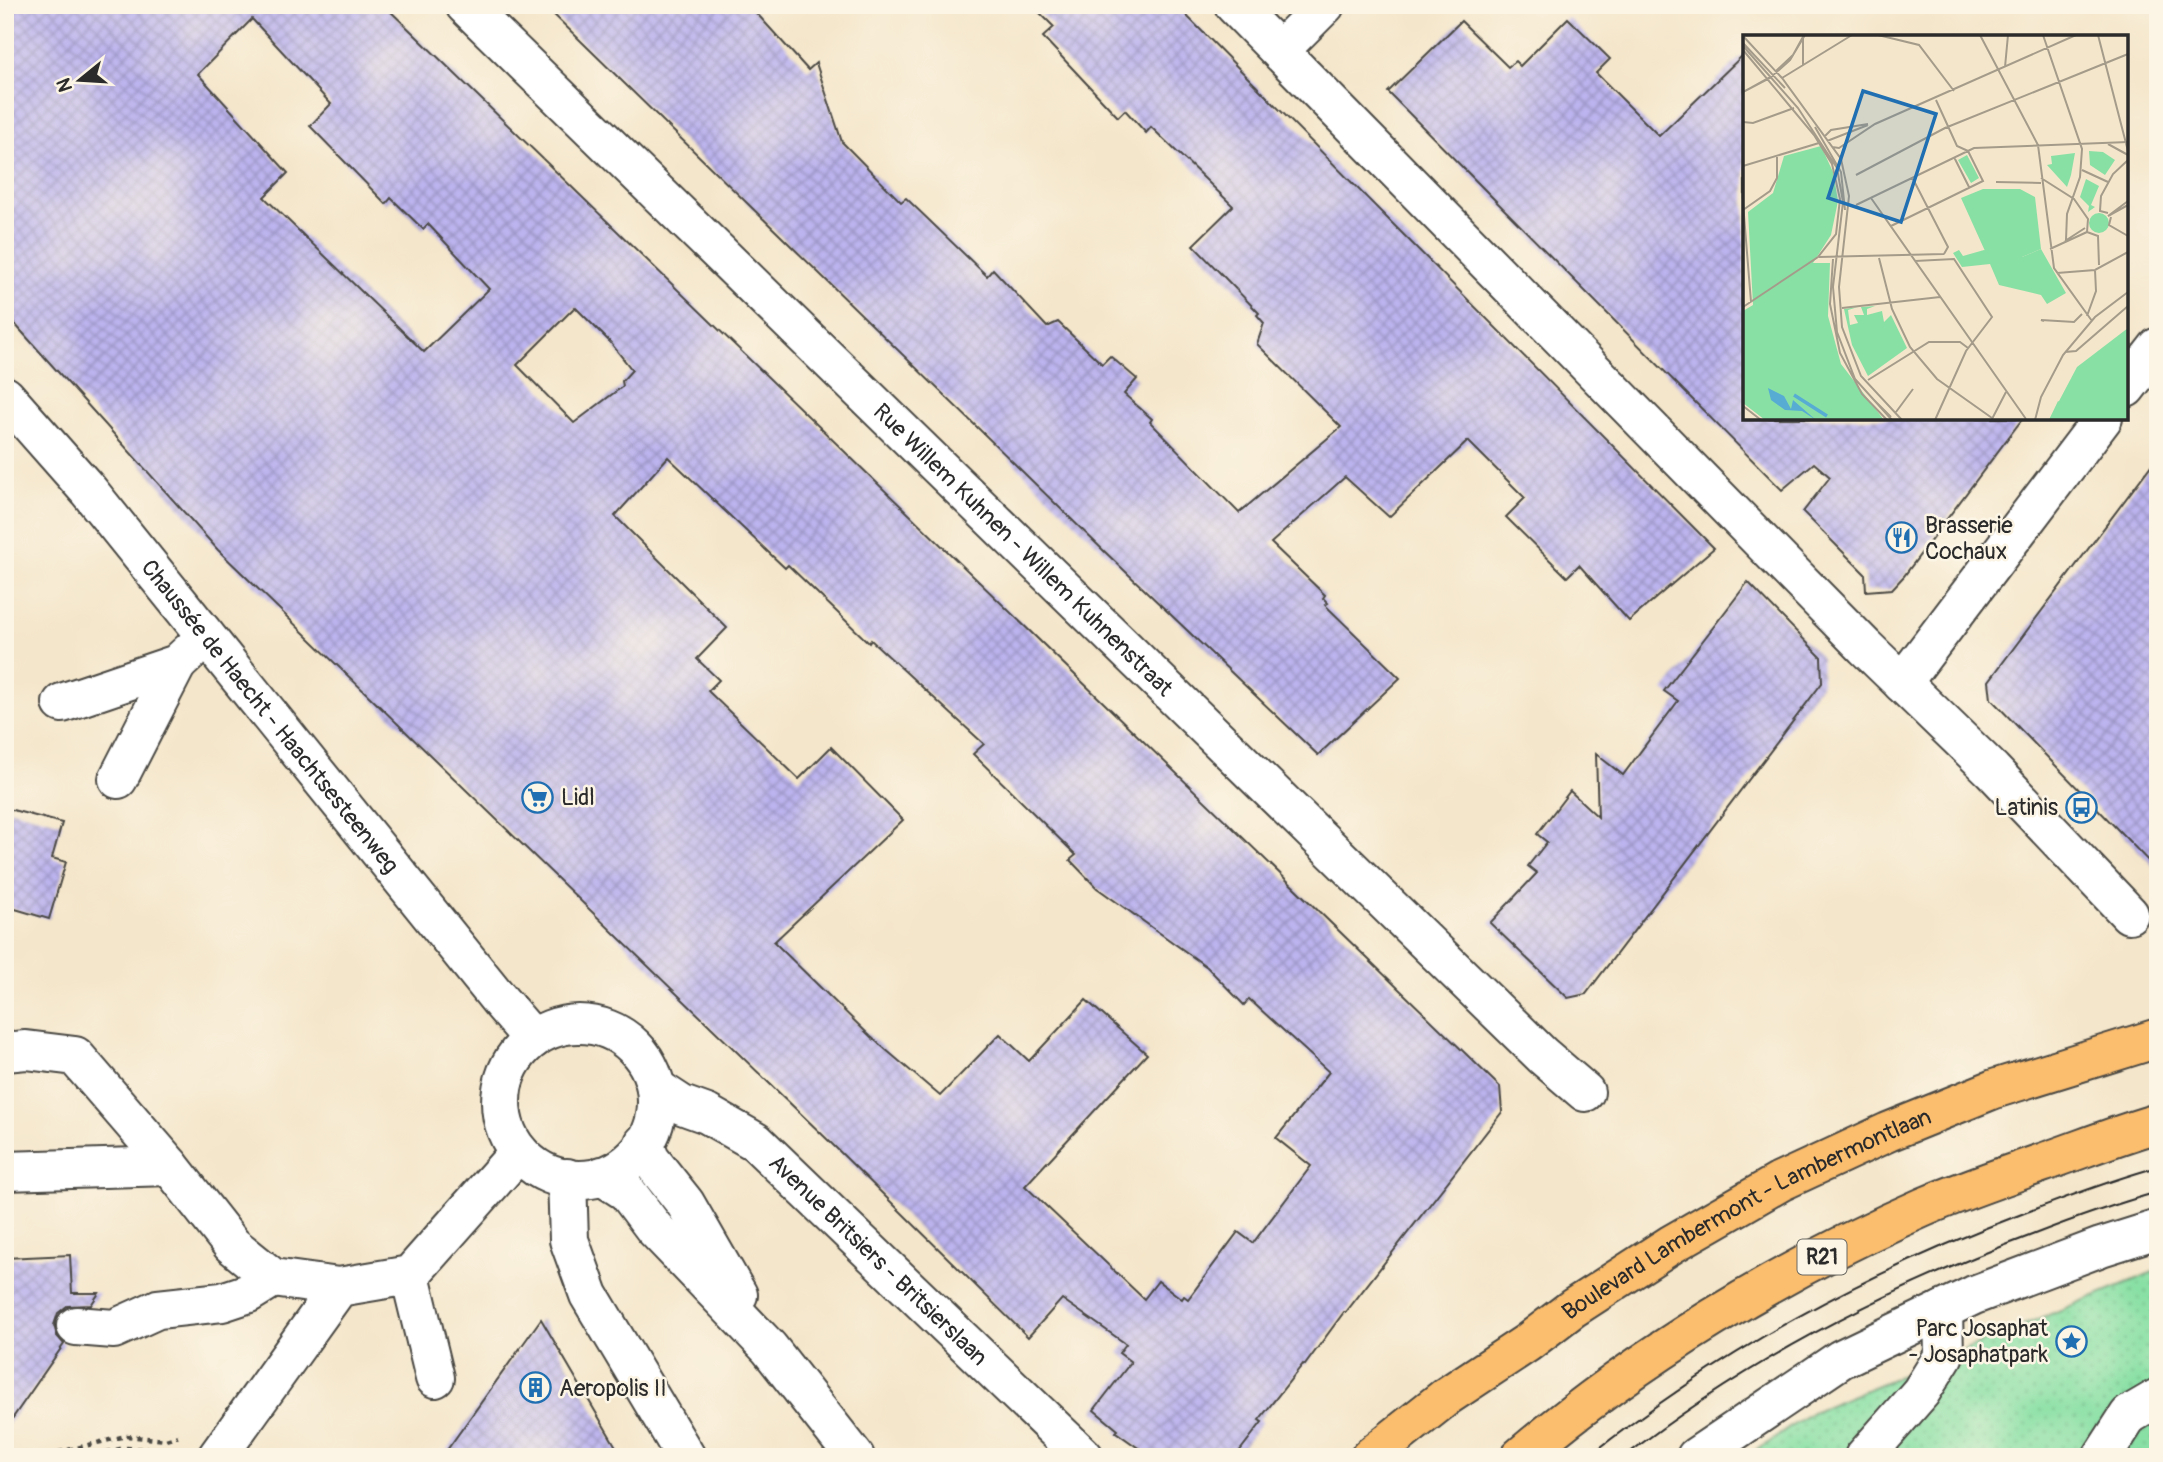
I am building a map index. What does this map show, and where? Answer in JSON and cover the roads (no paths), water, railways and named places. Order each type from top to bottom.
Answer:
[{"type":"main road","name":"Boulevard Lambermont - Lambermontlaan","points":[[1370,1457],[1447,1396],[1527,1343],[1573,1308],[1672,1244],[1780,1182],[1888,1132],[1994,1089],[2158,1038]]},
{"type":"main road","name":"R21","points":[[1520,1457],[1607,1388],[1754,1294],[1841,1246],[1925,1207],[2018,1171],[2158,1123]]},
{"type":"street","name":"Rue Willem Kuhnen - Willem Kuhnenstraat","points":[[465,5],[1543,1056],[1585,1092]]},
{"type":"street","points":[[1234,5],[1902,683],[1992,770],[2129,914]]},
{"type":"street","points":[[1280,50],[1325,5]]},
{"type":"street","points":[[2128,385],[2158,347]]},
{"type":"street","name":"Chaussée de Haecht - Haachtsesteenweg","points":[[5,396],[88,491],[533,1039]]},
{"type":"street","points":[[1902,683],[2102,420]]},
{"type":"street","points":[[118,779],[177,664],[206,637]]},
{"type":"street","points":[[62,703],[177,664]]},
{"type":"street","points":[[584,1177],[619,1168],[633,1157],[653,1126],[657,1108],[656,1088],[649,1066],[636,1048],[618,1034],[597,1026],[574,1023],[552,1028],[533,1039],[517,1053],[507,1072],[502,1092],[502,1114],[508,1133],[519,1152],[541,1169],[584,1177],[627,1192],[654,1228],[769,1348],[855,1457]]},
{"type":"street","points":[[5,1052],[26,1050],[75,1056],[170,1166],[232,1245],[273,1278],[339,1287],[410,1275],[519,1152]]},
{"type":"street","name":"Avenue Britsiers - Britsierslaan","points":[[656,1088],[682,1105],[707,1114],[756,1142],[1084,1457]]},
{"type":"street","points":[[644,1143],[650,1159],[685,1203],[769,1348]]},
{"type":"street","points":[[5,1171],[170,1166]]},
{"type":"street","points":[[584,1177],[569,1240],[589,1295],[686,1457]]},
{"type":"street","points":[[1696,1457],[1841,1359],[1974,1295],[2101,1247],[2158,1229]]},
{"type":"street","points":[[410,1275],[435,1378]]},
{"type":"street","points":[[76,1326],[114,1329],[158,1309],[222,1302],[249,1293],[273,1278]]},
{"type":"street","points":[[203,1445],[339,1287]]},
{"type":"street","points":[[1864,1457],[1921,1392],[1944,1355],[1943,1310]]},
{"type":"street","points":[[2102,1457],[2129,1415],[2158,1398]]},
{"type":"tram line","points":[[1588,1457],[1639,1418],[1744,1348],[1853,1288],[1909,1261],[2027,1212],[2158,1167]]},
{"type":"tram line","points":[[1624,1457],[1719,1389],[1819,1330],[1871,1304],[1978,1256],[2158,1192]]},
{"type":"place","name":"Brasserie Cochaux","points":[[1902,538]]},
{"type":"place","name":"Lidl","points":[[538,797]]},
{"type":"place","name":"Latinis","points":[[2081,807]]},
{"type":"place","name":"Parc Josaphat - Josaphatpark","points":[[2071,1341]]},
{"type":"place","name":"Aeropolis II","points":[[536,1388]]}]
